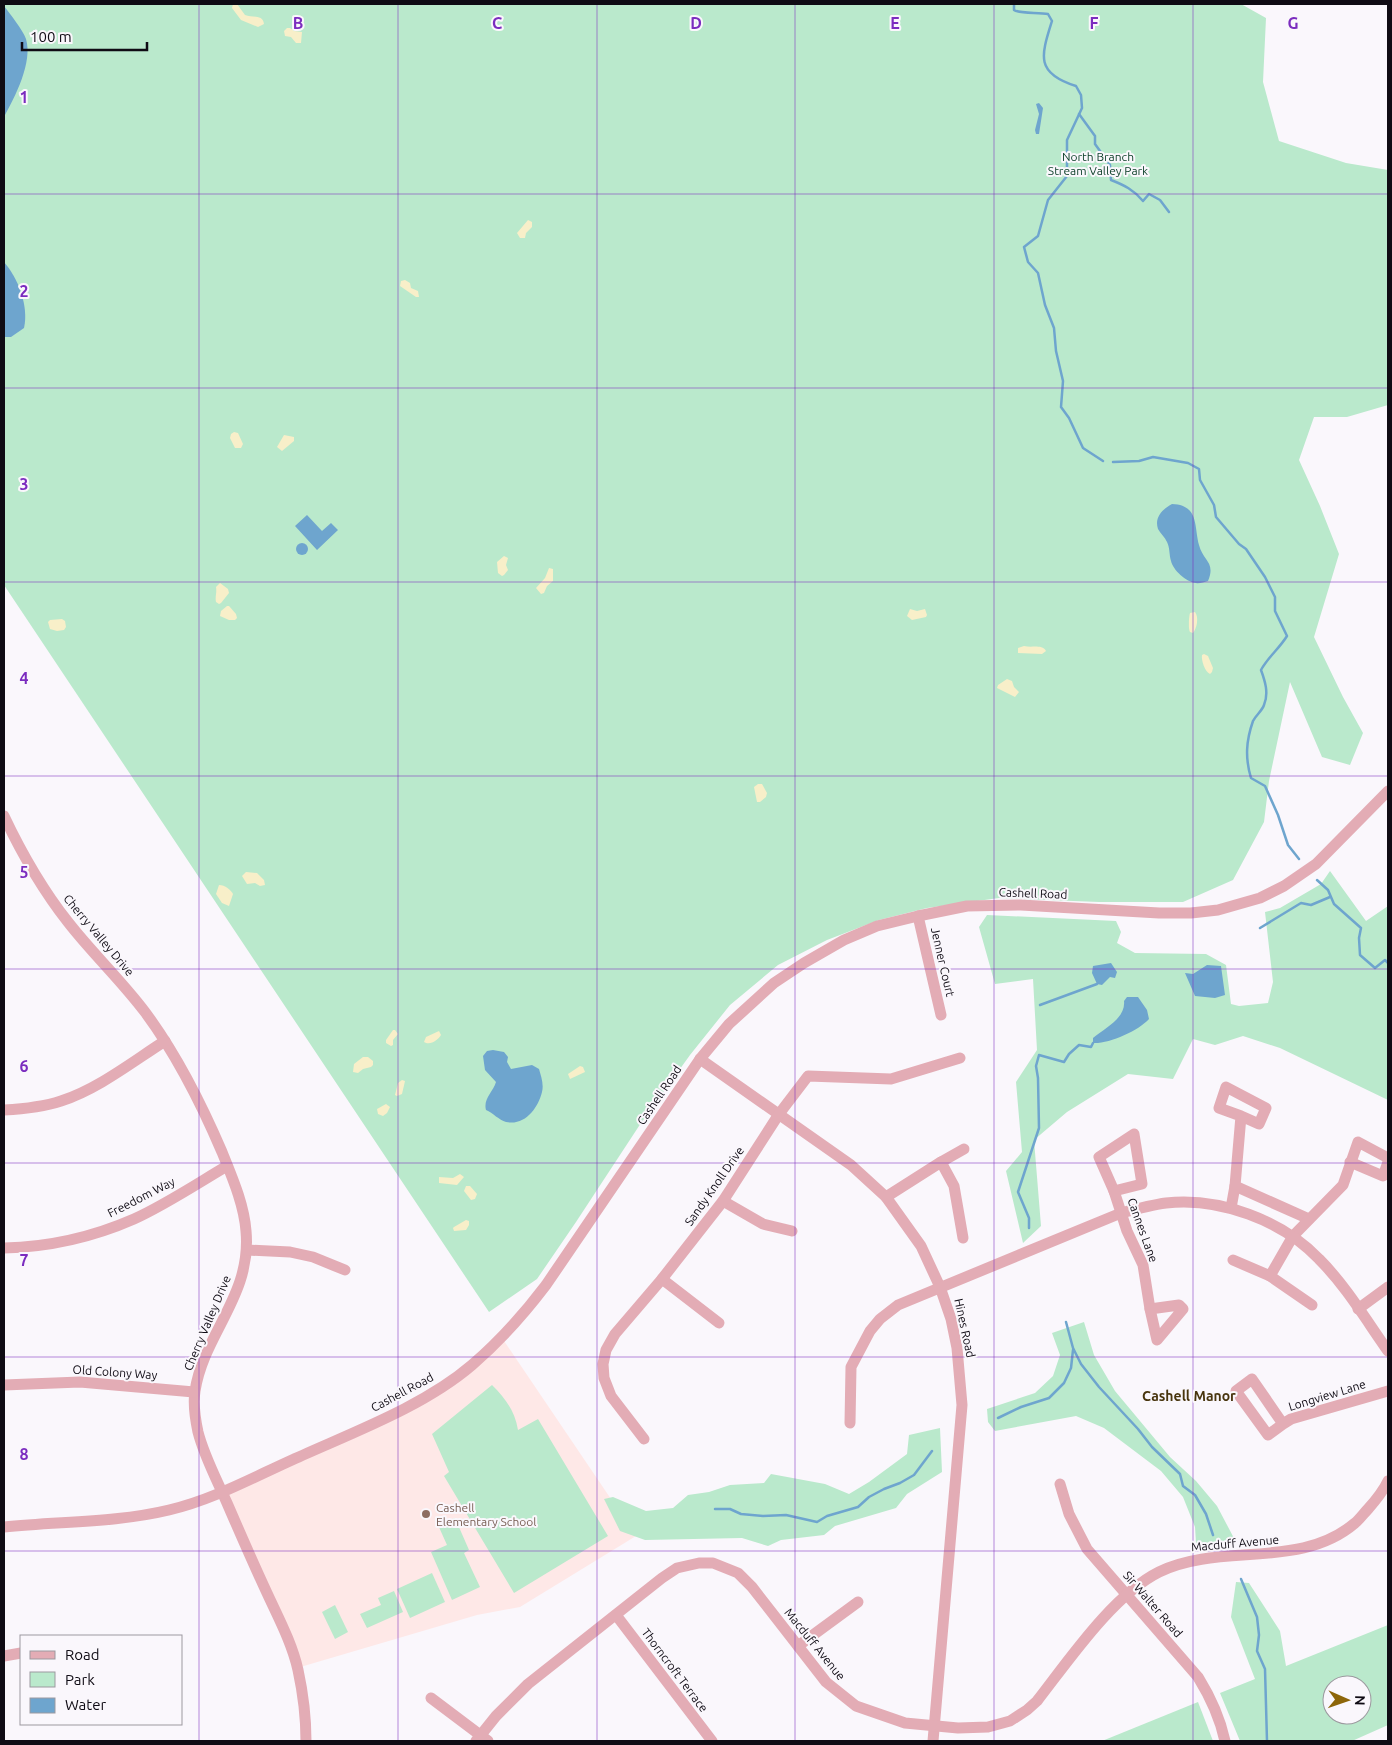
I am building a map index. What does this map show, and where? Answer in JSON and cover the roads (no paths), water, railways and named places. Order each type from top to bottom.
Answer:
[{"type":"street","name":"Cashell Road","points":[[4,1527],[130,1518],[171,1510],[222,1492],[385,1418],[426,1397],[471,1366],[519,1320],[546,1285],[700,1059],[729,1024],[774,983],[844,940],[877,926],[966,906],[999,905],[1159,913],[1192,913],[1218,910],[1260,898],[1304,873],[1316,864],[1388,791]]},
{"type":"street","name":"Cherry Valley Drive","points":[[4,816],[21,851],[49,897],[86,944],[134,997],[165,1041],[199,1099],[227,1166],[243,1212],[247,1250],[239,1287],[198,1375],[194,1392],[194,1410],[203,1447],[281,1624],[297,1668],[306,1720],[306,1741]]},
{"type":"street","name":"Jenner Court","points":[[918,916],[941,1015]]},
{"type":"street","points":[[4,1110],[22,1109],[62,1101],[98,1083],[165,1041]]},
{"type":"street","name":"Sandy Knoll Drive","points":[[644,1439],[610,1396],[604,1378],[603,1364],[606,1350],[615,1334],[662,1279],[723,1201],[779,1114],[808,1076],[891,1079],[960,1058]]},
{"type":"street","name":"Hines Road","points":[[700,1059],[851,1166],[886,1197],[921,1246],[940,1287],[951,1319],[957,1348],[962,1405],[933,1741]]},
{"type":"street","points":[[1231,1208],[1235,1186],[1241,1116]]},
{"type":"street","name":"Cannes Lane","points":[[1114,1191],[1142,1184],[1134,1134],[1099,1157],[1143,1265],[1150,1309]]},
{"type":"street","points":[[1270,1276],[1293,1236],[1343,1186],[1358,1142],[1388,1158]]},
{"type":"street","points":[[886,1197],[941,1162],[964,1150]]},
{"type":"street","points":[[941,1162],[954,1186],[963,1238]]},
{"type":"street","points":[[1350,1162],[1383,1176],[1388,1162]]},
{"type":"street","name":"Freedom Way","points":[[4,1248],[54,1244],[99,1233],[135,1218],[227,1166]]},
{"type":"street","points":[[1235,1186],[1309,1219]]},
{"type":"street","points":[[723,1201],[763,1224],[792,1231]]},
{"type":"street","points":[[850,1423],[851,1367],[870,1331],[898,1305],[1121,1213],[1167,1203],[1196,1203],[1231,1208],[1266,1221],[1293,1236],[1319,1258],[1340,1282],[1388,1351]]},
{"type":"street","points":[[247,1250],[290,1252],[313,1257],[345,1270]]},
{"type":"street","points":[[1233,1260],[1270,1276],[1312,1305]]},
{"type":"street","points":[[662,1279],[719,1323]]},
{"type":"street","points":[[1358,1309],[1388,1288]]},
{"type":"street","name":"Longview Lane","points":[[1283,1424],[1252,1379],[1236,1391],[1268,1435],[1291,1419],[1388,1391]]},
{"type":"street","name":"Old Colony Way","points":[[4,1386],[80,1382],[194,1392]]},
{"type":"street","name":"Sir Walter Road","points":[[1060,1484],[1068,1514],[1087,1549],[1198,1677],[1221,1722],[1226,1741]]},
{"type":"street","name":"Macduff Avenue","points":[[482,1739],[496,1716],[528,1684],[662,1578],[677,1568],[699,1563],[713,1564],[738,1574],[745,1580],[826,1682],[856,1706],[896,1721],[958,1728],[988,1727],[1010,1721],[1027,1710],[1104,1617],[1127,1594],[1158,1572],[1186,1561],[1209,1557],[1284,1552],[1321,1542],[1355,1523],[1387,1489]]},
{"type":"street","points":[[798,1646],[858,1602]]},
{"type":"street","name":"Thorncroft Terrace","points":[[616,1616],[712,1741]]},
{"type":"street","points":[[4,1656],[20,1653]]},
{"type":"street","points":[[431,1698],[482,1739]]},
{"type":"water","points":[[4,6],[22,31],[28,48],[22,79],[4,117]]},
{"type":"water","points":[[1039,103],[1043,108],[1039,134],[1036,134],[1035,130],[1039,114],[1036,104]]},
{"type":"water","points":[[4,262],[18,284],[25,311],[24,328],[11,337],[4,337]]},
{"type":"water","points":[[1172,504],[1187,508],[1194,518],[1199,545],[1210,565],[1211,570],[1208,581],[1202,583],[1192,582],[1180,575],[1172,564],[1168,544],[1158,529],[1157,521],[1165,508]]},
{"type":"water","points":[[307,515],[322,531],[331,523],[338,530],[317,550],[295,526]]},
{"type":"water","points":[[302,543],[308,549],[302,555],[296,549]]},
{"type":"water","points":[[1111,963],[1117,972],[1115,978],[1110,977],[1102,985],[1097,984],[1092,973],[1093,966]]},
{"type":"water","points":[[1207,965],[1221,966],[1225,995],[1215,998],[1195,996],[1185,973],[1193,974]]},
{"type":"water","points":[[1127,997],[1138,997],[1147,1010],[1149,1019],[1138,1028],[1123,1036],[1100,1043],[1093,1043],[1093,1038],[1122,1013],[1124,1001]]},
{"type":"water","points":[[487,1051],[504,1052],[508,1057],[507,1062],[511,1069],[532,1065],[539,1069],[543,1086],[540,1098],[530,1114],[513,1123],[501,1120],[486,1110],[487,1099],[496,1082],[485,1070],[483,1056]]},
{"type":"waterway","points":[[1014,4],[1014,10],[1017,11],[1048,14],[1052,21],[1045,44],[1044,62],[1047,69],[1053,75],[1076,86],[1081,95],[1082,108],[1067,140],[1067,176],[1048,200],[1038,236],[1024,247],[1028,262],[1038,273],[1045,305],[1054,328],[1056,351],[1063,381],[1061,407],[1069,418],[1083,448],[1103,461]]},
{"type":"waterway","points":[[1079,114],[1095,136],[1095,144],[1110,165],[1111,180],[1128,188],[1143,201],[1149,194],[1160,200],[1169,212]]},
{"type":"waterway","points":[[1113,462],[1139,461],[1153,457],[1188,463],[1199,469],[1200,480],[1214,505],[1216,517],[1239,544],[1246,549],[1265,577],[1275,597],[1275,611],[1287,636],[1261,670],[1266,696],[1263,707],[1253,721],[1247,756],[1251,778],[1265,786],[1278,815],[1288,845],[1299,859]]},
{"type":"waterway","points":[[1317,880],[1328,890],[1334,904],[1361,928],[1359,938],[1360,955],[1375,968],[1385,960],[1388,963]]},
{"type":"waterway","points":[[1260,928],[1301,903],[1311,905],[1330,897]]},
{"type":"waterway","points":[[1040,1005],[1097,984]]},
{"type":"waterway","points":[[1029,1228],[1029,1218],[1018,1192],[1039,1128],[1036,1066],[1039,1055],[1064,1062],[1069,1054],[1079,1045],[1091,1047],[1093,1043]]},
{"type":"waterway","points":[[1066,1322],[1073,1348],[1081,1364],[1152,1447],[1180,1474],[1183,1486],[1195,1495],[1206,1514],[1213,1535]]},
{"type":"waterway","points":[[998,1418],[1021,1407],[1049,1398],[1064,1383],[1071,1368],[1073,1350]]},
{"type":"waterway","points":[[715,1509],[730,1509],[741,1514],[763,1516],[786,1515],[817,1522],[827,1516],[858,1507],[869,1497],[914,1475],[932,1451]]},
{"type":"waterway","points":[[1241,1579],[1257,1617],[1259,1635],[1257,1651],[1265,1669],[1267,1741]]},
{"type":"place","name":"Cashell Elementary School","points":[[426,1514]]},
{"type":"district","name":"Cashell Manor","points":[[1189,1396]]},
{"type":"park label","name":"North Branch Stream Valley Park","points":[[1098,163]]}]
